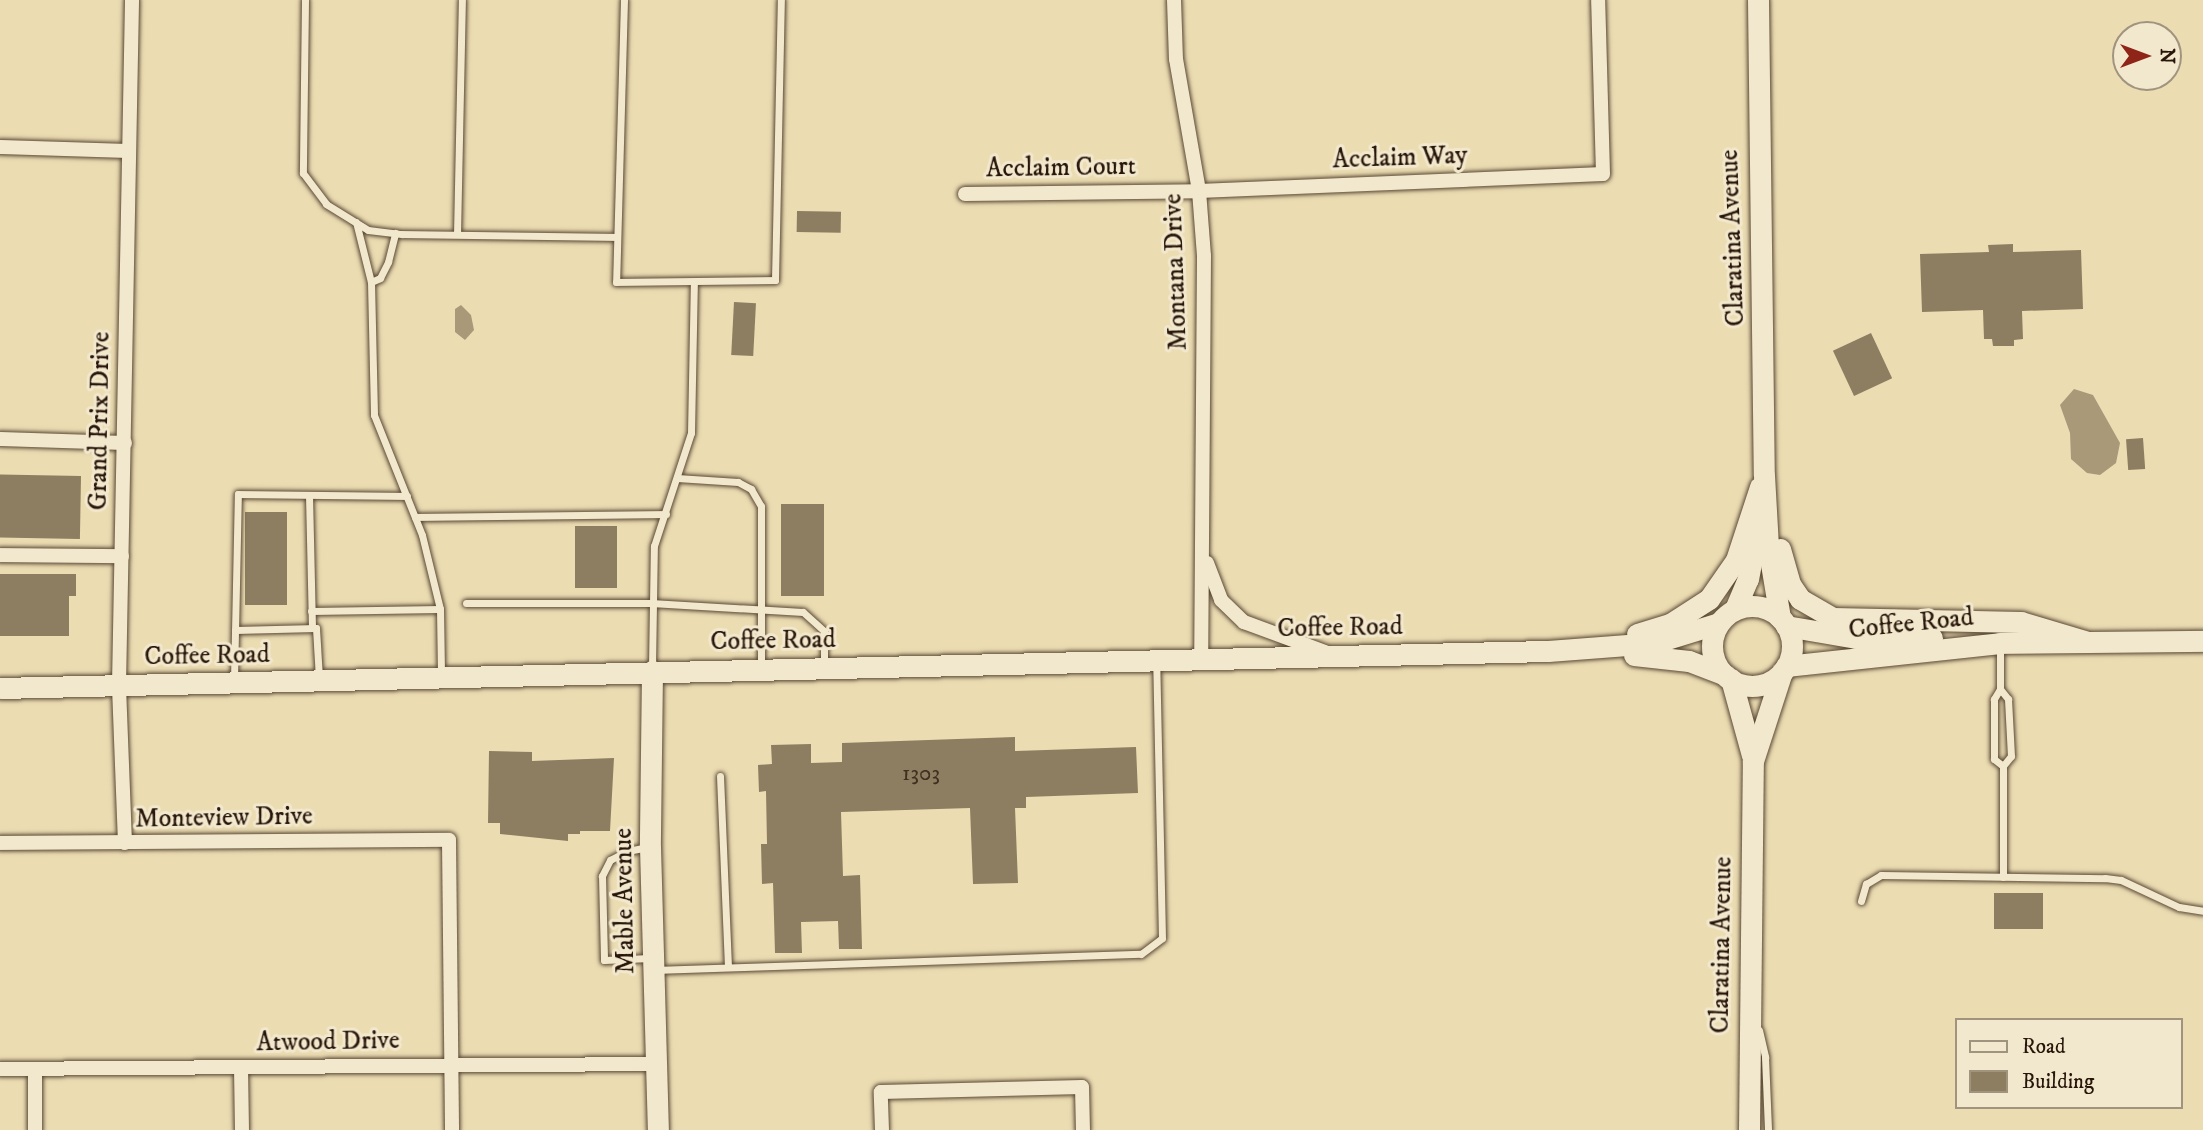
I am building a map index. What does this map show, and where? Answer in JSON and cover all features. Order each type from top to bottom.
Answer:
[{"type":"main road","name":"Claratina Avenue","points":[[1758,0],[1764,475],[1768,545],[1783,622]]},
{"type":"main road","name":"Claratina Avenue","points":[[1727,616],[1752,562],[1764,475]]},
{"type":"main road","points":[[1764,475],[1790,584],[1816,610],[1859,621],[2021,622],[2088,642]]},
{"type":"main road","points":[[1548,651],[1651,630],[1680,619],[1709,598],[1736,560],[1764,475]]},
{"type":"main road","points":[[1762,607],[1783,622],[1792,649],[1784,669],[1760,685],[1728,677],[1713,653],[1727,616],[1762,607]]},
{"type":"main road","name":"Coffee Road","points":[[0,688],[319,683],[652,671],[1548,651],[1654,643],[1727,616]]},
{"type":"main road","name":"Coffee Road","points":[[1783,622],[1856,638],[1951,638],[2000,643]]},
{"type":"main road","name":"Coffee Road","points":[[1784,669],[2000,643],[2203,641]]},
{"type":"main road","name":"Coffee Road","points":[[1548,651],[1660,656],[1728,677]]},
{"type":"main road","name":"Claratina Avenue","points":[[1749,1130],[1748,986],[1754,761],[1784,669]]},
{"type":"main road","name":"Mable Avenue","points":[[652,671],[650,846],[658,1130]]},
{"type":"main road","name":"Claratina Avenue","points":[[1728,677],[1754,761]]},
{"type":"street","name":"Grand Prix Drive","points":[[125,844],[119,685],[132,0]]},
{"type":"street","name":"Montana Drive","points":[[1174,0],[1176,59],[1199,191],[1205,312],[1200,660]]},
{"type":"street","name":"Acclaim Way","points":[[1199,191],[1603,174],[1598,0]]},
{"type":"street","points":[[0,147],[129,151]]},
{"type":"street","name":"Acclaim Court","points":[[965,194],[1199,191]]},
{"type":"street","points":[[0,439],[125,443]]},
{"type":"street","name":"Montana Drive","points":[[1202,543],[1221,600],[1239,618],[1273,635],[1340,656]]},
{"type":"street","points":[[0,555],[122,556]]},
{"type":"street","name":"Monteview Drive","points":[[0,843],[449,840],[451,1065]]},
{"type":"street","name":"Atwood Drive","points":[[0,1069],[657,1064]]},
{"type":"street","points":[[451,1065],[452,1130]]},
{"type":"street","points":[[241,1068],[242,1130]]},
{"type":"street","points":[[35,1069],[35,1130]]},
{"type":"street","points":[[882,1130],[881,1092],[1082,1087],[1083,1130]]},
{"type":"lane","points":[[305,0],[303,173],[326,204],[368,230],[395,233],[617,237]]},
{"type":"lane","points":[[457,234],[462,0]]},
{"type":"lane","points":[[624,0],[616,282],[775,280],[781,0]]},
{"type":"lane","points":[[356,222],[371,282],[374,415],[415,517],[440,609],[442,680]]},
{"type":"lane","points":[[371,282],[380,278],[388,262],[395,233]]},
{"type":"lane","points":[[652,671],[654,547],[691,433],[694,282]]},
{"type":"lane","points":[[677,478],[738,482],[751,489],[761,506],[761,669]]},
{"type":"lane","points":[[234,684],[238,494],[407,496]]},
{"type":"lane","points":[[309,495],[312,628]]},
{"type":"lane","points":[[415,517],[666,514]]},
{"type":"lane","points":[[466,603],[651,603],[803,612],[817,620],[824,631],[824,668]]},
{"type":"lane","points":[[312,611],[440,609]]},
{"type":"lane","points":[[235,630],[316,628],[319,683]]},
{"type":"lane","points":[[2000,643],[2000,689],[1994,699],[1994,759],[2003,766]]},
{"type":"lane","points":[[650,846],[627,851],[610,860],[603,876],[604,960],[728,966],[1141,954],[1162,938],[1156,661]]},
{"type":"lane","points":[[2000,689],[2008,699],[2011,757],[2003,766],[2003,877]]},
{"type":"lane","points":[[720,776],[728,966]]},
{"type":"lane","points":[[1861,901],[1866,884],[1881,875],[2122,880],[2179,907],[2203,911]]},
{"type":"lane","points":[[1748,986],[1765,1057],[1768,1130]]},
{"type":"shaded area","points":[[461,305],[471,315],[474,330],[465,340],[455,332],[455,309]]},
{"type":"shaded area","points":[[2074,389],[2093,395],[2120,443],[2116,463],[2100,475],[2087,473],[2071,459],[2070,433],[2060,405]]},
{"type":"building","points":[[797,211],[841,212],[841,233],[797,232]]},
{"type":"building","points":[[2013,244],[2013,252],[2081,250],[2083,309],[2022,311],[2023,339],[2014,340],[2014,346],[1993,346],[1992,339],[1984,339],[1983,310],[1922,312],[1920,254],[1989,252],[1988,245]]},
{"type":"building","points":[[734,302],[756,303],[753,356],[731,355]]},
{"type":"building","points":[[1871,333],[1892,378],[1854,396],[1833,351]]},
{"type":"building","points":[[2143,438],[2145,469],[2128,470],[2126,439]]},
{"type":"building","points":[[0,475],[81,476],[80,539],[0,538]]},
{"type":"building","points":[[781,504],[824,504],[824,596],[781,596]]},
{"type":"building","points":[[245,512],[287,512],[287,605],[245,605]]},
{"type":"building","points":[[575,526],[617,526],[617,588],[575,588]]},
{"type":"building","points":[[0,574],[76,574],[76,596],[69,596],[69,636],[0,636]]},
{"type":"building","points":[[1015,737],[1015,751],[1136,747],[1138,793],[1026,797],[1026,808],[1015,808],[1018,883],[973,884],[970,808],[841,812],[843,876],[860,875],[862,949],[839,949],[838,921],[801,922],[802,953],[775,953],[773,883],[762,884],[761,844],[767,844],[766,791],[759,792],[758,765],[772,764],[771,745],[811,744],[811,763],[842,762],[842,743]]},
{"type":"building","points":[[489,751],[532,752],[532,761],[614,758],[610,831],[580,831],[580,834],[568,834],[568,841],[500,834],[500,823],[488,823]]},
{"type":"building","points":[[1994,893],[2043,893],[2043,929],[1994,929]]}]
